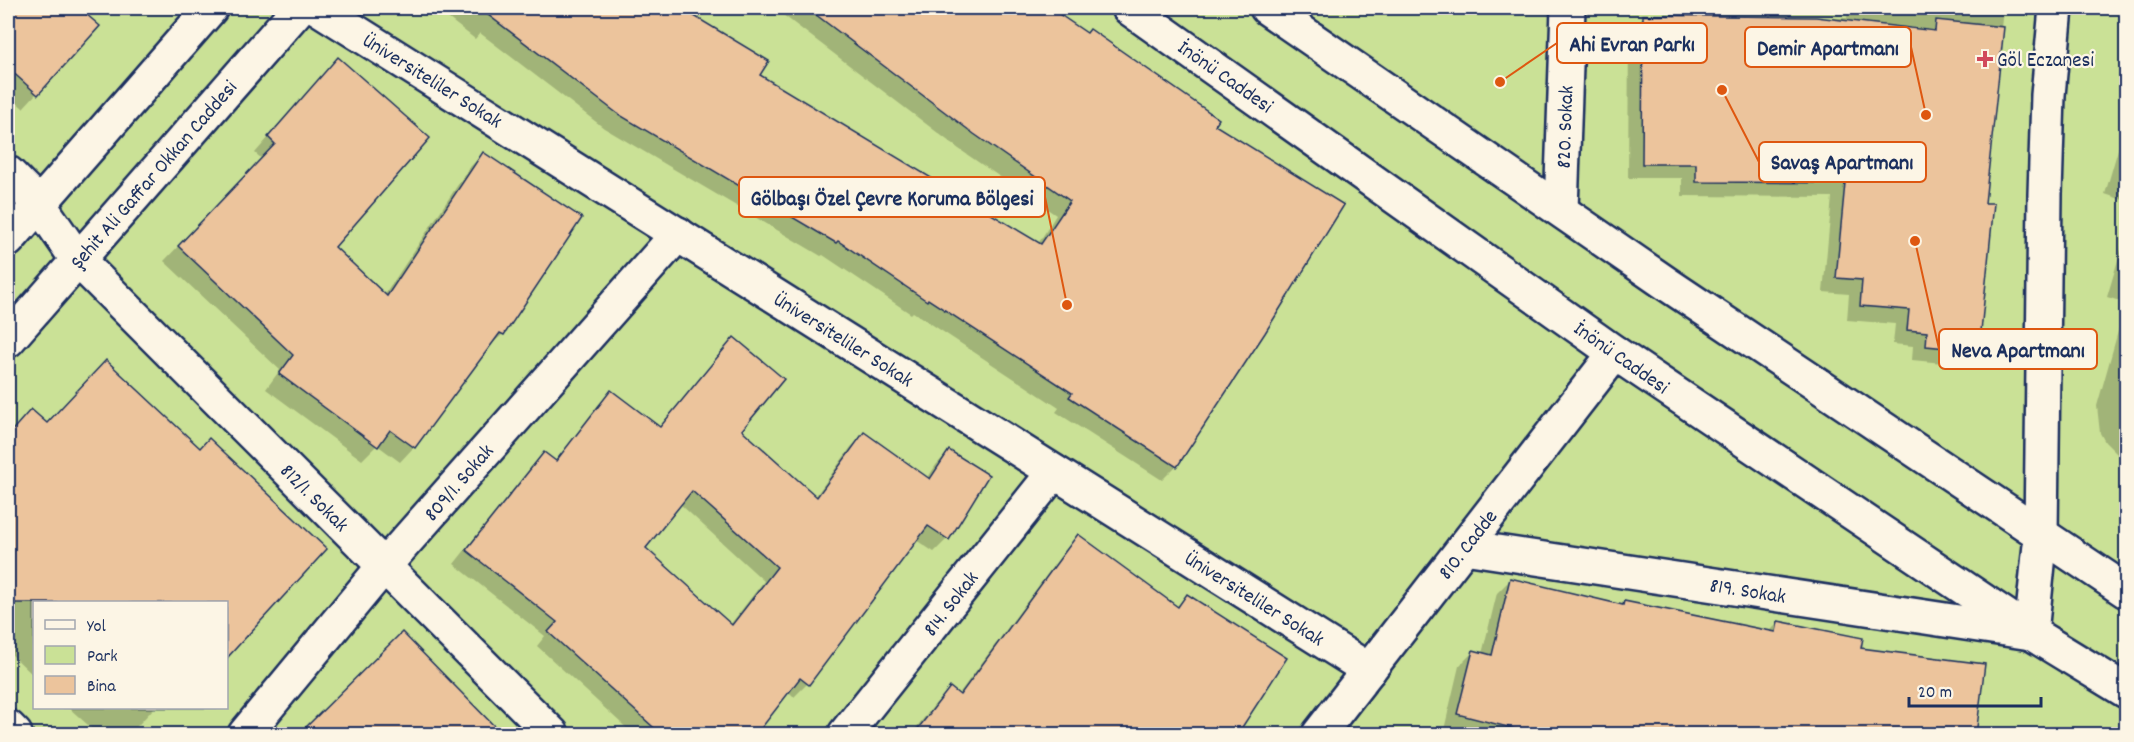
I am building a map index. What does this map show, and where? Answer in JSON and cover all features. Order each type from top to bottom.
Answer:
[{"type":"street","points":[[8,240],[211,8]]},
{"type":"street","name":"Şehit Ali Gaffar Okkan Caddesi","points":[[8,340],[299,8]]},
{"type":"street","name":"Üniversiteliler Sokak","points":[[318,8],[1369,670]]},
{"type":"street","name":"İnönü Caddesi","points":[[1129,8],[1615,353],[2031,633],[2127,691]]},
{"type":"street","points":[[1267,8],[1667,284],[2127,591]]},
{"type":"street","name":"820. Sokak","points":[[1561,210],[1568,8]]},
{"type":"street","points":[[2031,633],[2041,535],[2045,183],[2048,95],[2056,8]]},
{"type":"street","name":"812/1. Sokak","points":[[8,173],[39,204],[77,259],[552,735]]},
{"type":"street","name":"809/1. Sokak","points":[[245,735],[384,566],[678,234]]},
{"type":"street","name":"810. Cadde","points":[[1319,735],[1615,353]]},
{"type":"street","name":"814. Sokak","points":[[845,735],[1054,472]]},
{"type":"street","name":"819. Sokak","points":[[1464,547],[2031,633]]},
{"type":"street","points":[[8,728],[15,735]]},
{"type":"green space","points":[[8,8],[2126,8],[2126,734],[8,734]]},
{"type":"building","points":[[8,8],[79,8],[100,26],[38,95],[8,68]]},
{"type":"building","points":[[479,8],[681,8],[769,61],[760,75],[1041,244],[1070,201],[974,134],[807,8],[1050,8],[1087,33],[1090,29],[1219,119],[1215,125],[1344,205],[1265,333],[1177,467],[1069,397],[1072,393],[928,299],[927,301],[838,241],[836,243],[618,114]]},
{"type":"building","points":[[1643,15],[1816,17],[1935,31],[1936,20],[2004,27],[1985,203],[1994,203],[1979,351],[1926,346],[1927,332],[1907,330],[1909,310],[1860,306],[1862,280],[1836,278],[1845,183],[1696,182],[1696,164],[1642,164]]},
{"type":"building","points":[[338,57],[430,138],[335,247],[387,296],[483,152],[582,218],[504,335],[500,333],[415,448],[390,430],[378,447],[279,374],[293,355],[178,246],[275,144],[268,137]]},
{"type":"building","points":[[734,337],[784,379],[742,430],[817,497],[864,432],[930,479],[949,450],[989,475],[949,540],[928,526],[809,685],[800,678],[756,735],[662,735],[548,632],[557,622],[466,550],[544,452],[556,461],[611,390],[660,427]],"holes":[[[692,491],[777,567],[732,625],[646,548]]]},
{"type":"building","points":[[106,360],[200,448],[209,438],[327,549],[228,657],[228,601],[8,603],[8,435],[31,409],[47,423]]},
{"type":"building","points":[[1078,534],[1178,607],[1187,594],[1287,658],[1237,735],[913,735],[950,687],[960,695]]},
{"type":"building","points":[[1510,578],[1623,605],[1624,601],[1776,632],[1778,621],[1863,638],[1861,648],[1985,664],[1976,735],[1539,735],[1457,714],[1473,650],[1492,655]]},
{"type":"building","points":[[402,632],[503,735],[298,735]]},
{"type":"place","name":"Göl Eczanesi","points":[[1985,59]]},
{"type":"place","name":"Ahi Evran Parkı","points":[[1500,82]]},
{"type":"place","name":"Savaş Apartmanı","points":[[1722,90]]},
{"type":"place","name":"Demir Apartmanı","points":[[1926,115]]},
{"type":"place","name":"Neva Apartmanı","points":[[1915,241]]},
{"type":"place","name":"Gölbaşı Özel Çevre Koruma Bölgesi","points":[[1067,305]]}]
